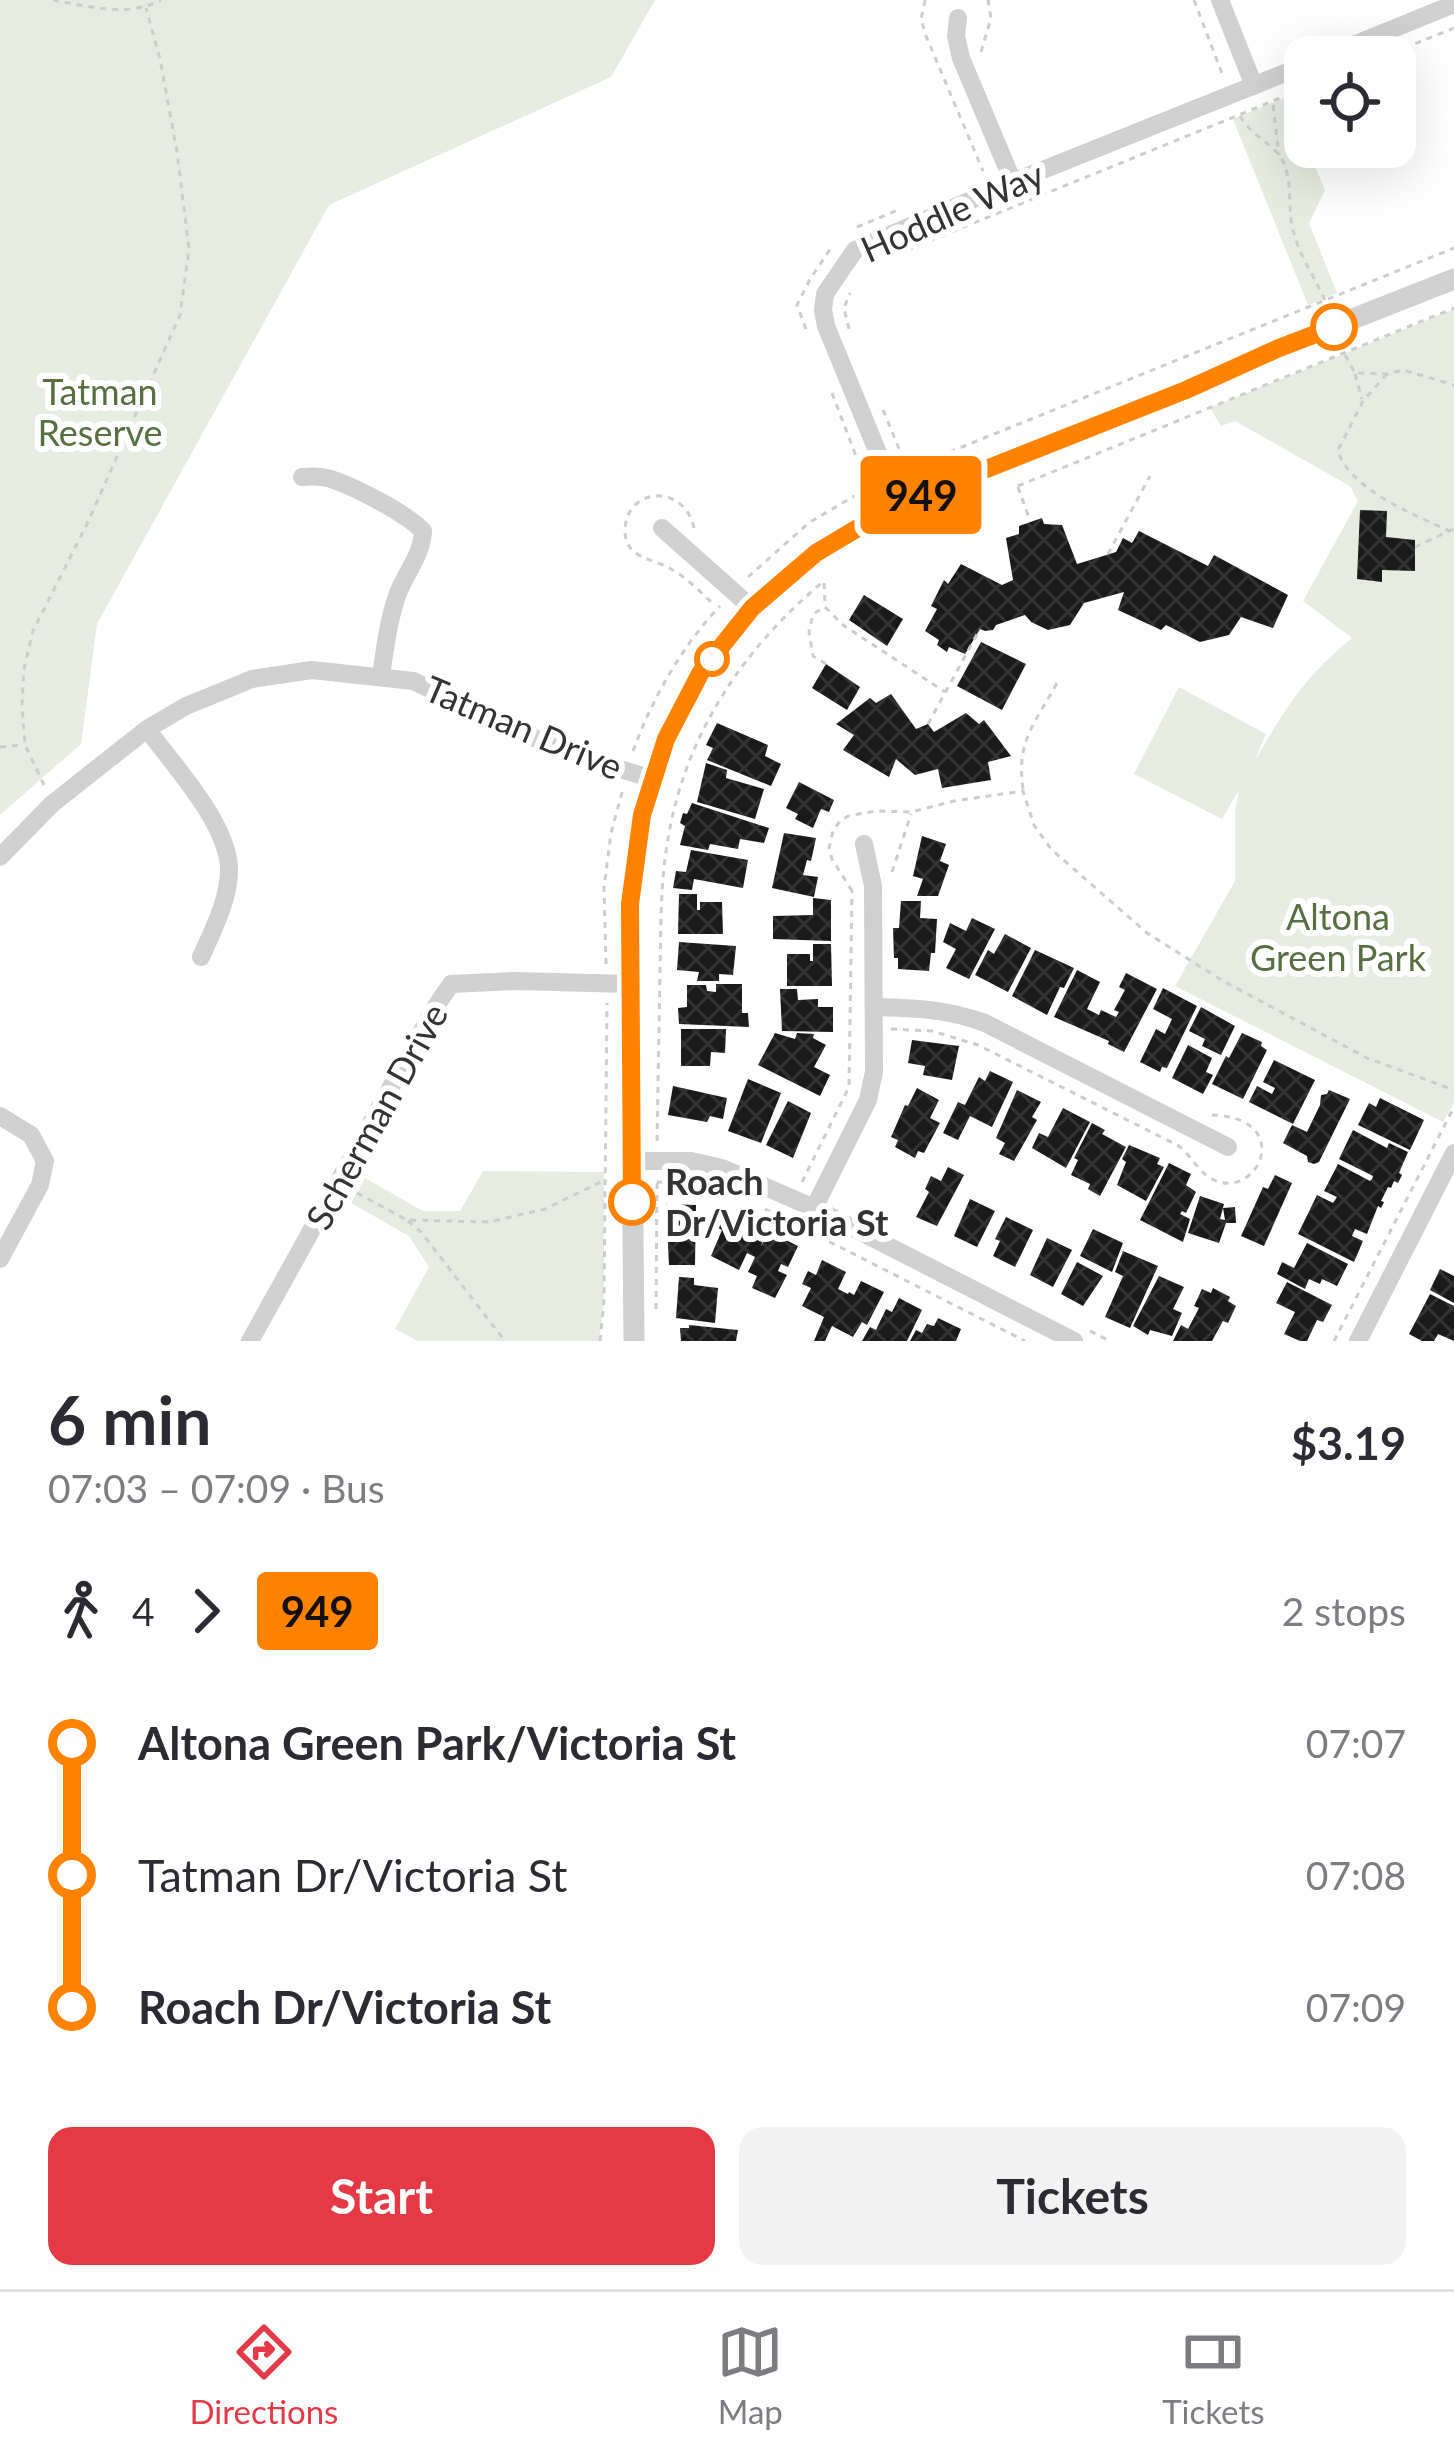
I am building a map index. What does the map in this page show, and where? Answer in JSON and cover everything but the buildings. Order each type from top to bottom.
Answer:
[{"type":"street","points":[[1220,0],[1254,86]]},
{"type":"street","points":[[1376,36],[1454,4]]},
{"type":"street","points":[[958,18],[961,58],[1013,182]]},
{"type":"street","name":"Hoddle Way","points":[[898,504],[823,310],[825,294],[854,250],[1284,74]]},
{"type":"street","points":[[637,1331],[632,1161],[618,984],[642,815],[666,739],[701,672],[752,608],[816,553],[898,504],[1454,279]]},
{"type":"street","points":[[302,477],[333,479],[394,510],[423,531],[422,544],[398,592],[380,676]]},
{"type":"street","points":[[662,528],[752,608]]},
{"type":"street","name":"Tatman Drive","points":[[0,857],[8,842],[147,729],[186,706],[252,679],[313,670],[413,681],[548,745],[653,779]]},
{"type":"street","points":[[147,729],[221,836],[229,867],[223,907],[201,957]]},
{"type":"street","points":[[814,1208],[868,1100],[874,1072],[873,886],[864,844]]},
{"type":"street","name":"Scherman Drive","points":[[250,1341],[451,984],[618,984]]},
{"type":"street","points":[[875,1007],[932,1008],[985,1022],[1228,1147]]},
{"type":"street","points":[[0,1115],[32,1135],[45,1161],[40,1185],[0,1259]]},
{"type":"street","points":[[1358,1341],[1454,1153]]},
{"type":"street","points":[[632,1161],[691,1161],[722,1168],[814,1208],[1074,1341]]},
{"type":"path","points":[[52,0],[92,9],[146,8],[160,0]]},
{"type":"path","points":[[925,0],[921,19],[926,36],[985,175]]},
{"type":"path","points":[[982,61],[991,18],[988,0]]},
{"type":"path","points":[[52,804],[25,745],[24,668],[32,631],[98,502],[180,315],[189,248],[178,152],[146,8]]},
{"type":"path","points":[[1416,43],[1454,28]]},
{"type":"path","points":[[892,256],[1284,97]]},
{"type":"path","points":[[1273,101],[1292,229],[1334,327]]},
{"type":"path","points":[[1239,115],[1280,156]]},
{"type":"path","points":[[883,412],[907,470],[1454,248]]},
{"type":"path","points":[[851,335],[844,308],[854,286]]},
{"type":"path","points":[[1018,485],[1454,308]]},
{"type":"path","points":[[1344,354],[1363,401]]},
{"type":"path","points":[[1355,373],[1403,370],[1454,385]]},
{"type":"path","points":[[1387,374],[1363,401],[1338,450],[1341,463],[1406,511],[1452,530]]},
{"type":"path","points":[[999,464],[1006,478],[1018,485],[1029,518]]},
{"type":"path","points":[[1108,554],[1150,476]]},
{"type":"path","points":[[600,1341],[604,1180],[618,984],[604,888],[611,833],[635,745],[671,672],[705,622],[770,555],[810,522],[888,477]]},
{"type":"path","points":[[1415,547],[1452,530]]},
{"type":"path","points":[[657,1162],[667,843],[678,798],[710,717],[738,671],[766,634],[824,581],[825,607],[843,625],[945,692]]},
{"type":"path","points":[[825,607],[813,614],[808,632],[813,656],[826,664]]},
{"type":"path","points":[[928,724],[980,628]]},
{"type":"path","points":[[1058,682],[1023,741],[1020,755],[1023,791],[1034,825],[1052,848],[1147,933],[1223,981],[1351,1049],[1454,1090]]},
{"type":"path","points":[[0,747],[25,745]]},
{"type":"path","points":[[911,812],[1023,791]]},
{"type":"path","points":[[1334,1341],[1454,1107]]},
{"type":"path","points":[[407,1220],[489,1222],[516,1217],[545,1209],[604,1180]]},
{"type":"path","points":[[637,1331],[657,1182],[695,1183],[725,1191]]},
{"type":"path","points":[[353,1190],[421,1232],[506,1341]]},
{"type":"path","points":[[759,1206],[1025,1341]]},
{"type":"green space","name":"Tatman Reserve","points":[[0,0],[655,0],[611,77],[329,205],[97,624],[81,744],[0,815]]},
{"type":"green space","points":[[1284,98],[1284,168],[1316,168],[1325,190],[1309,223],[1337,293],[1308,305],[1233,119]]},
{"type":"green space","name":"Altona Green Park","points":[[1454,309],[1454,1103],[1443,1122],[1175,986],[1235,881],[1239,790],[1222,819],[1134,774],[1179,687],[1266,734],[1254,762],[1297,695],[1352,638],[1303,601],[1358,501],[1350,486],[1235,421],[1221,426],[1210,408]]},
{"type":"green space","points":[[483,1171],[604,1172],[604,1300],[599,1341],[418,1341],[395,1329],[429,1267],[409,1236],[351,1203],[365,1178],[423,1211],[460,1211]]},
{"type":"bus line","name":"949","points":[[632,1202],[630,904],[642,815],[666,739],[701,672],[752,608],[816,553],[898,504],[1334,327]]},
{"type":"place","name":"Roach Dr/Victoria St","points":[[632,1202]]}]
